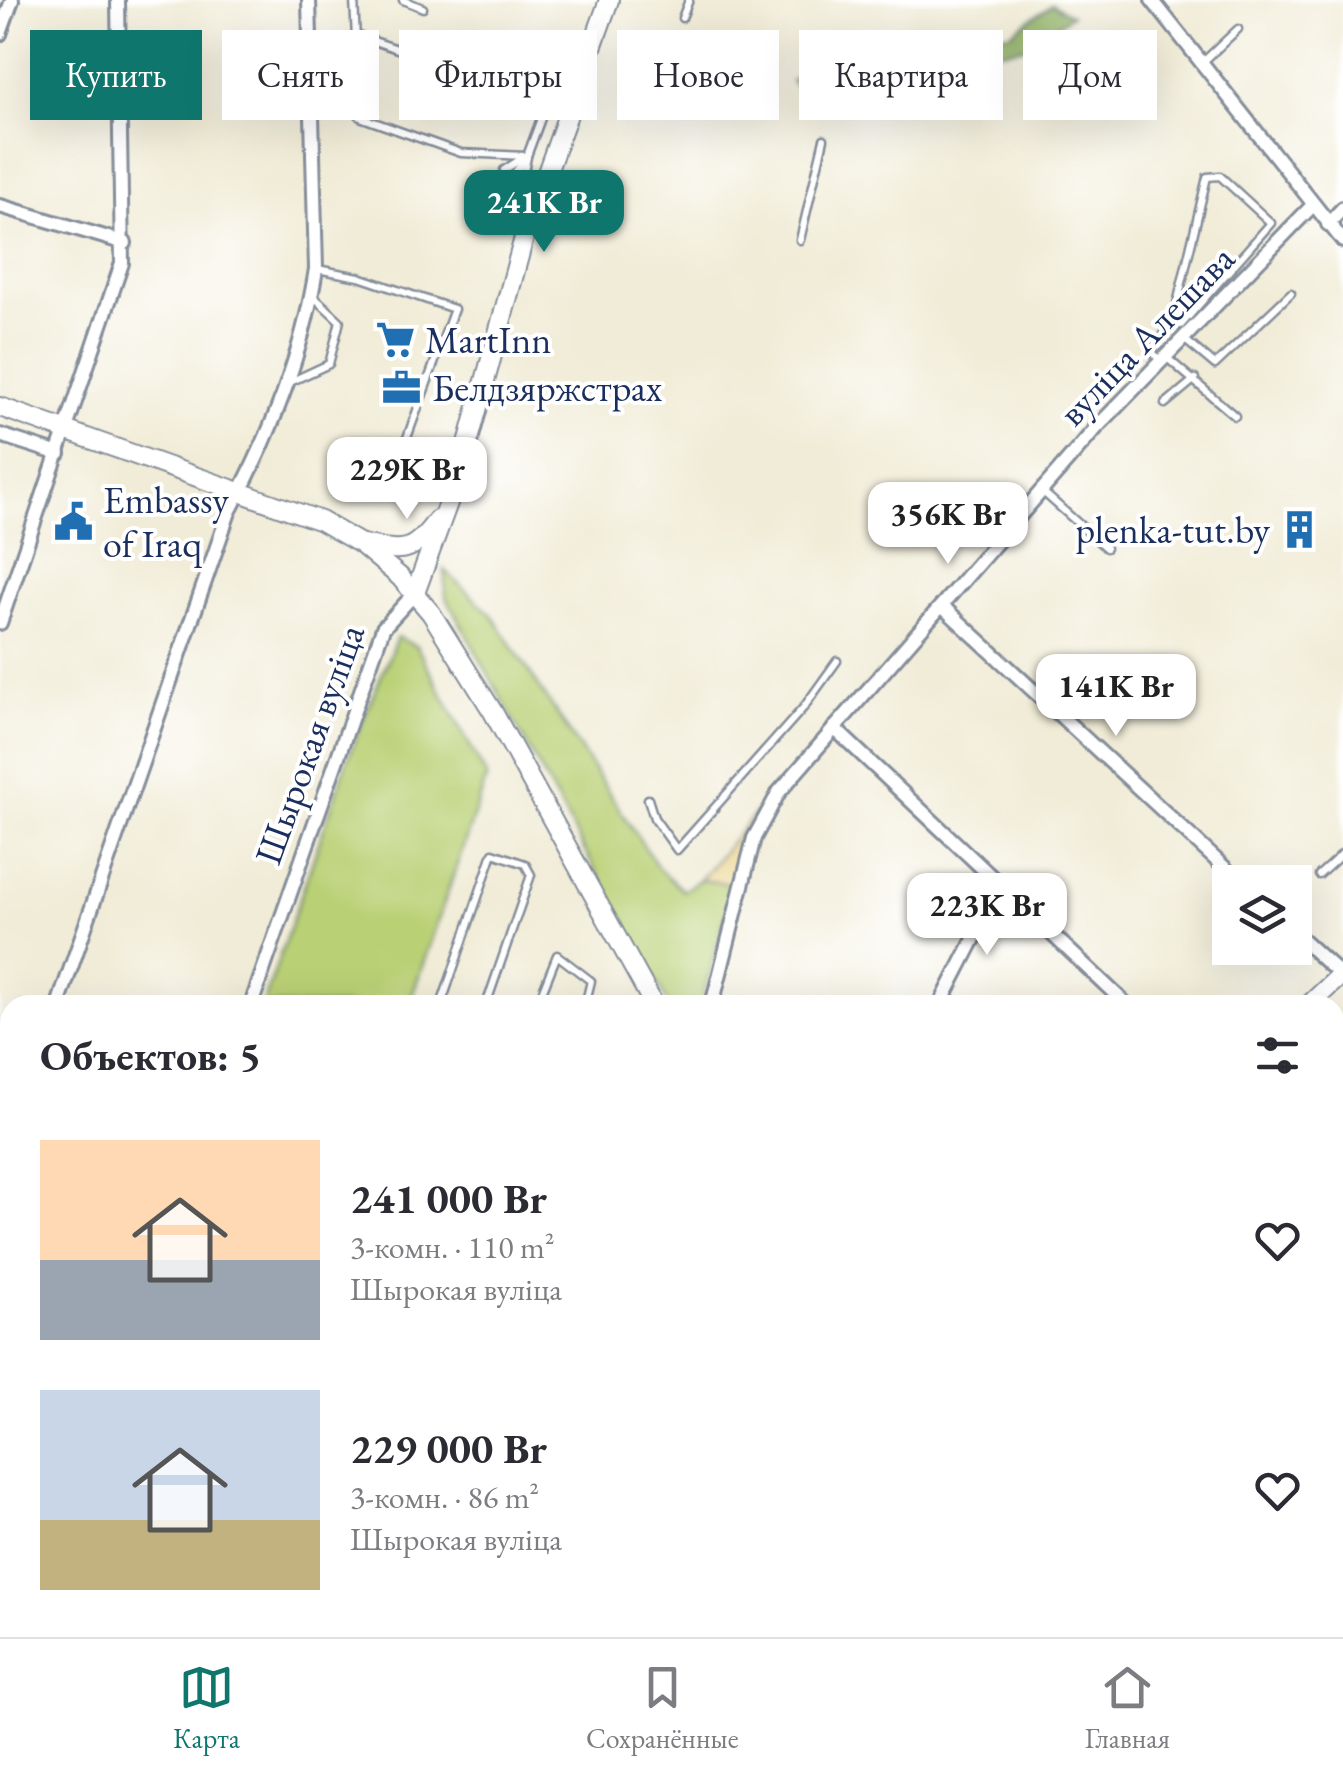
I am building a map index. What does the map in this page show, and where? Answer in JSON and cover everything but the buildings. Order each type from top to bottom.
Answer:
[{"type":"main road","name":"Шырокая вуліца","points":[[414,593],[464,462],[525,234],[609,0]]},
{"type":"main road","points":[[0,407],[241,491],[322,522],[361,544],[414,593],[493,712],[649,995]]},
{"type":"main road","points":[[361,544],[409,550],[420,543],[451,499]]},
{"type":"main road","points":[[1320,995],[1342,975]]},
{"type":"street","points":[[0,34],[12,0]]},
{"type":"street","points":[[0,623],[122,263],[125,243],[118,0]]},
{"type":"street","points":[[61,995],[223,530],[286,384],[312,294],[316,269],[308,0]]},
{"type":"street","points":[[1152,0],[1343,241]]},
{"type":"street","name":"вуліца Алешава","points":[[715,995],[762,821],[779,792],[1042,491],[1313,205]]},
{"type":"street","points":[[0,206],[125,243]]},
{"type":"street","points":[[1328,224],[1343,208]]},
{"type":"street","points":[[0,434],[59,454]]},
{"type":"street","name":"Шырокая вуліца","points":[[255,995],[383,628],[414,593]]},
{"type":"street","points":[[942,606],[1222,865]]},
{"type":"street","points":[[834,728],[1117,995]]},
{"type":"street","points":[[945,995],[976,935],[1011,894]]},
{"type":"street","points":[[1312,948],[1342,975]]},
{"type":"lane","points":[[354,0],[356,30]]},
{"type":"lane","points":[[402,0],[423,8]]},
{"type":"lane","points":[[682,18],[689,0]]},
{"type":"lane","points":[[523,177],[556,78],[599,28]]},
{"type":"lane","points":[[1203,62],[1238,29]]},
{"type":"lane","points":[[371,120],[461,153],[527,156]]},
{"type":"lane","points":[[800,240],[824,139]]},
{"type":"lane","points":[[504,170],[527,156]]},
{"type":"lane","points":[[514,174],[527,156]]},
{"type":"lane","points":[[1172,326],[1181,326],[1271,223],[1220,176],[1207,178],[1172,326],[1150,350],[1195,379],[1235,416]]},
{"type":"lane","points":[[491,206],[489,211],[500,213],[525,234]]},
{"type":"lane","points":[[507,222],[510,212]]},
{"type":"lane","points":[[316,269],[359,277],[454,309],[392,479]]},
{"type":"lane","points":[[1183,338],[1215,366],[1292,293]]},
{"type":"lane","points":[[286,384],[328,364],[340,321],[312,294]]},
{"type":"lane","points":[[1164,404],[1195,379]]},
{"type":"lane","points":[[406,442],[464,462]]},
{"type":"lane","points":[[1042,491],[1106,548]]},
{"type":"lane","points":[[648,799],[654,818],[678,850],[804,707],[837,661]]},
{"type":"lane","points":[[444,995],[493,853],[526,864],[532,875],[490,995]]},
{"type":"lane","points":[[1318,875],[1343,853]]},
{"type":"lane","points":[[542,995],[558,955],[591,981],[588,995]]},
{"type":"green space","points":[[1052,4],[1071,15],[1051,30],[1023,30],[1023,48],[1003,51],[1003,34],[1011,33]]},
{"type":"green space","points":[[444,570],[492,615],[659,869],[683,891],[699,880],[734,884],[704,995],[664,995],[446,597]]},
{"type":"green space","points":[[397,637],[417,647],[487,777],[412,995],[266,995],[348,758]]},
{"type":"sand","points":[[757,811],[734,884],[700,880]]},
{"type":"place","name":"MartInn","points":[[395,339]]},
{"type":"place","name":"Белдзяржстрах","points":[[402,387]]},
{"type":"place","name":"Embassy of Iraq","points":[[73,521]]},
{"type":"place","name":"plenka-tut.by","points":[[1300,529]]}]
